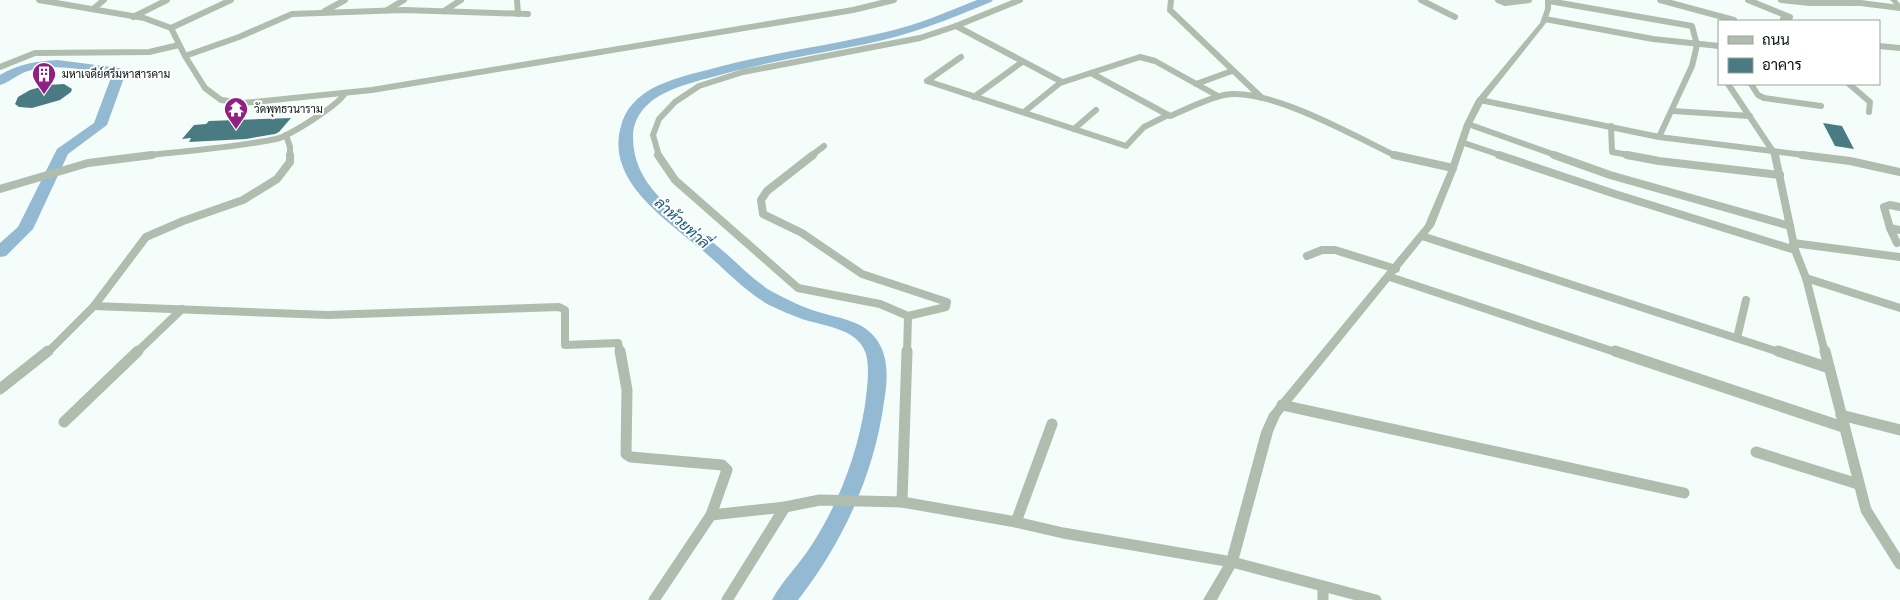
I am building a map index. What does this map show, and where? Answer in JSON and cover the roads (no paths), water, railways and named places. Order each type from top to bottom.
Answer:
[{"type":"street","points":[[39,0],[132,17],[160,23],[170,28],[185,56],[206,88],[221,100],[243,103],[345,93],[853,10],[894,0]]},
{"type":"street","points":[[92,9],[104,0]]},
{"type":"street","points":[[132,17],[167,0]]},
{"type":"street","points":[[170,28],[231,0]]},
{"type":"street","points":[[323,12],[345,0]]},
{"type":"street","points":[[386,10],[404,0]]},
{"type":"street","points":[[443,11],[461,0]]},
{"type":"street","points":[[517,0],[518,14]]},
{"type":"street","points":[[824,146],[767,191],[761,200],[762,212],[802,234],[862,274],[948,302],[946,307],[908,316],[880,304],[798,288],[675,180],[657,153],[653,135],[659,119],[664,113],[675,102],[699,86],[743,72],[920,38],[956,26],[1020,0]]},
{"type":"street","points":[[1172,0],[1170,10],[1262,98]]},
{"type":"street","points":[[1420,0],[1455,17]]},
{"type":"street","points":[[1498,0],[1505,3],[1529,0]]},
{"type":"street","points":[[1660,0],[1734,20]]},
{"type":"street","points":[[1748,0],[1790,17],[1783,19]]},
{"type":"street","points":[[1781,0],[1800,3],[1857,3],[1900,8]]},
{"type":"street","points":[[1847,0],[1857,3]]},
{"type":"street","points":[[1893,0],[1900,8]]},
{"type":"street","points":[[1210,600],[1232,562],[1267,432],[1275,414],[1430,226],[1468,124],[1480,100],[1545,19],[1549,1],[1692,26],[1696,45],[1692,66],[1673,111],[1659,137]]},
{"type":"street","points":[[185,56],[239,37],[292,14],[386,10],[528,14]]},
{"type":"street","points":[[1545,19],[1696,45],[1718,46]]},
{"type":"street","points":[[956,26],[1062,82]]},
{"type":"street","points":[[0,67],[35,53],[149,52],[179,45]]},
{"type":"street","points":[[1880,46],[1900,48]]},
{"type":"street","points":[[962,57],[927,81],[1126,146],[1144,127],[1168,115],[1170,116],[1218,96],[1239,95],[1281,102],[1398,157],[1453,168]]},
{"type":"street","points":[[1024,112],[1062,82],[1135,58],[1144,57],[1218,96]]},
{"type":"street","points":[[974,97],[1022,62]]},
{"type":"street","points":[[1196,84],[1232,71]]},
{"type":"street","points":[[1091,73],[1168,115]]},
{"type":"street","points":[[1729,85],[1775,153],[1794,246],[1806,278],[1858,484],[1866,510],[1897,553],[1900,564]]},
{"type":"street","points":[[1752,85],[1758,95],[1764,98],[1821,106]]},
{"type":"street","points":[[1850,85],[1870,102],[1869,112]]},
{"type":"street","points":[[3,189],[88,163],[278,139],[327,111],[342,100],[345,93]]},
{"type":"street","points":[[1480,100],[1659,137],[1850,161],[1900,172]]},
{"type":"street","points":[[1074,129],[1096,110]]},
{"type":"street","points":[[1673,111],[1750,116]]},
{"type":"street","points":[[1468,124],[1610,175],[1790,226]]},
{"type":"street","points":[[1612,126],[1612,152],[1659,160],[1780,175]]},
{"type":"street","points":[[0,389],[50,350],[94,306],[146,237],[182,221],[243,200],[277,179],[290,162],[290,147],[286,134]]},
{"type":"street","points":[[1461,142],[1615,194],[1794,246],[1900,257]]},
{"type":"street","points":[[1897,243],[1884,207],[1890,205],[1900,208]]},
{"type":"street","points":[[1890,228],[1900,230]]},
{"type":"street","points":[[1422,236],[1829,368]]},
{"type":"street","points":[[1307,256],[1322,250],[1335,250],[1393,273],[1843,427]]},
{"type":"street","points":[[1806,278],[1900,308]]},
{"type":"street","points":[[1737,338],[1746,300]]},
{"type":"street","points":[[94,306],[328,315],[559,307],[565,310],[565,345],[618,343],[627,390],[626,454],[631,457],[722,465],[728,470],[711,515],[654,600]]},
{"type":"street","points":[[64,422],[182,309]]},
{"type":"street","points":[[898,502],[908,316]]},
{"type":"street","points":[[1282,406],[1684,494]]},
{"type":"street","points":[[1841,415],[1900,430]]},
{"type":"street","points":[[1016,522],[1052,424]]},
{"type":"street","points":[[1756,452],[1858,484]]},
{"type":"street","points":[[711,515],[785,507],[820,500],[898,502],[1232,562],[1323,588],[1376,600]]},
{"type":"street","points":[[727,600],[785,507]]},
{"type":"street","points":[[1323,588],[1323,600]]},
{"type":"waterway","name":"ลำห้วยท่าลี่","points":[[784,600],[802,578],[833,529],[857,477],[872,422],[877,380],[875,355],[870,343],[864,336],[850,327],[806,314],[778,302],[761,292],[653,200],[641,186],[632,170],[626,153],[626,134],[629,121],[638,106],[648,98],[660,90],[681,82],[755,62],[899,33],[987,0]]},
{"type":"waterway","points":[[0,81],[27,67],[42,65],[74,65],[119,72],[100,125],[62,152],[25,229],[0,252]]},
{"type":"place","name":"มหาเจดีย์ศรีมหาสารคาม","points":[[44,95]]},
{"type":"place","name":"วัดพุทธวนาราม","points":[[236,130]]}]
